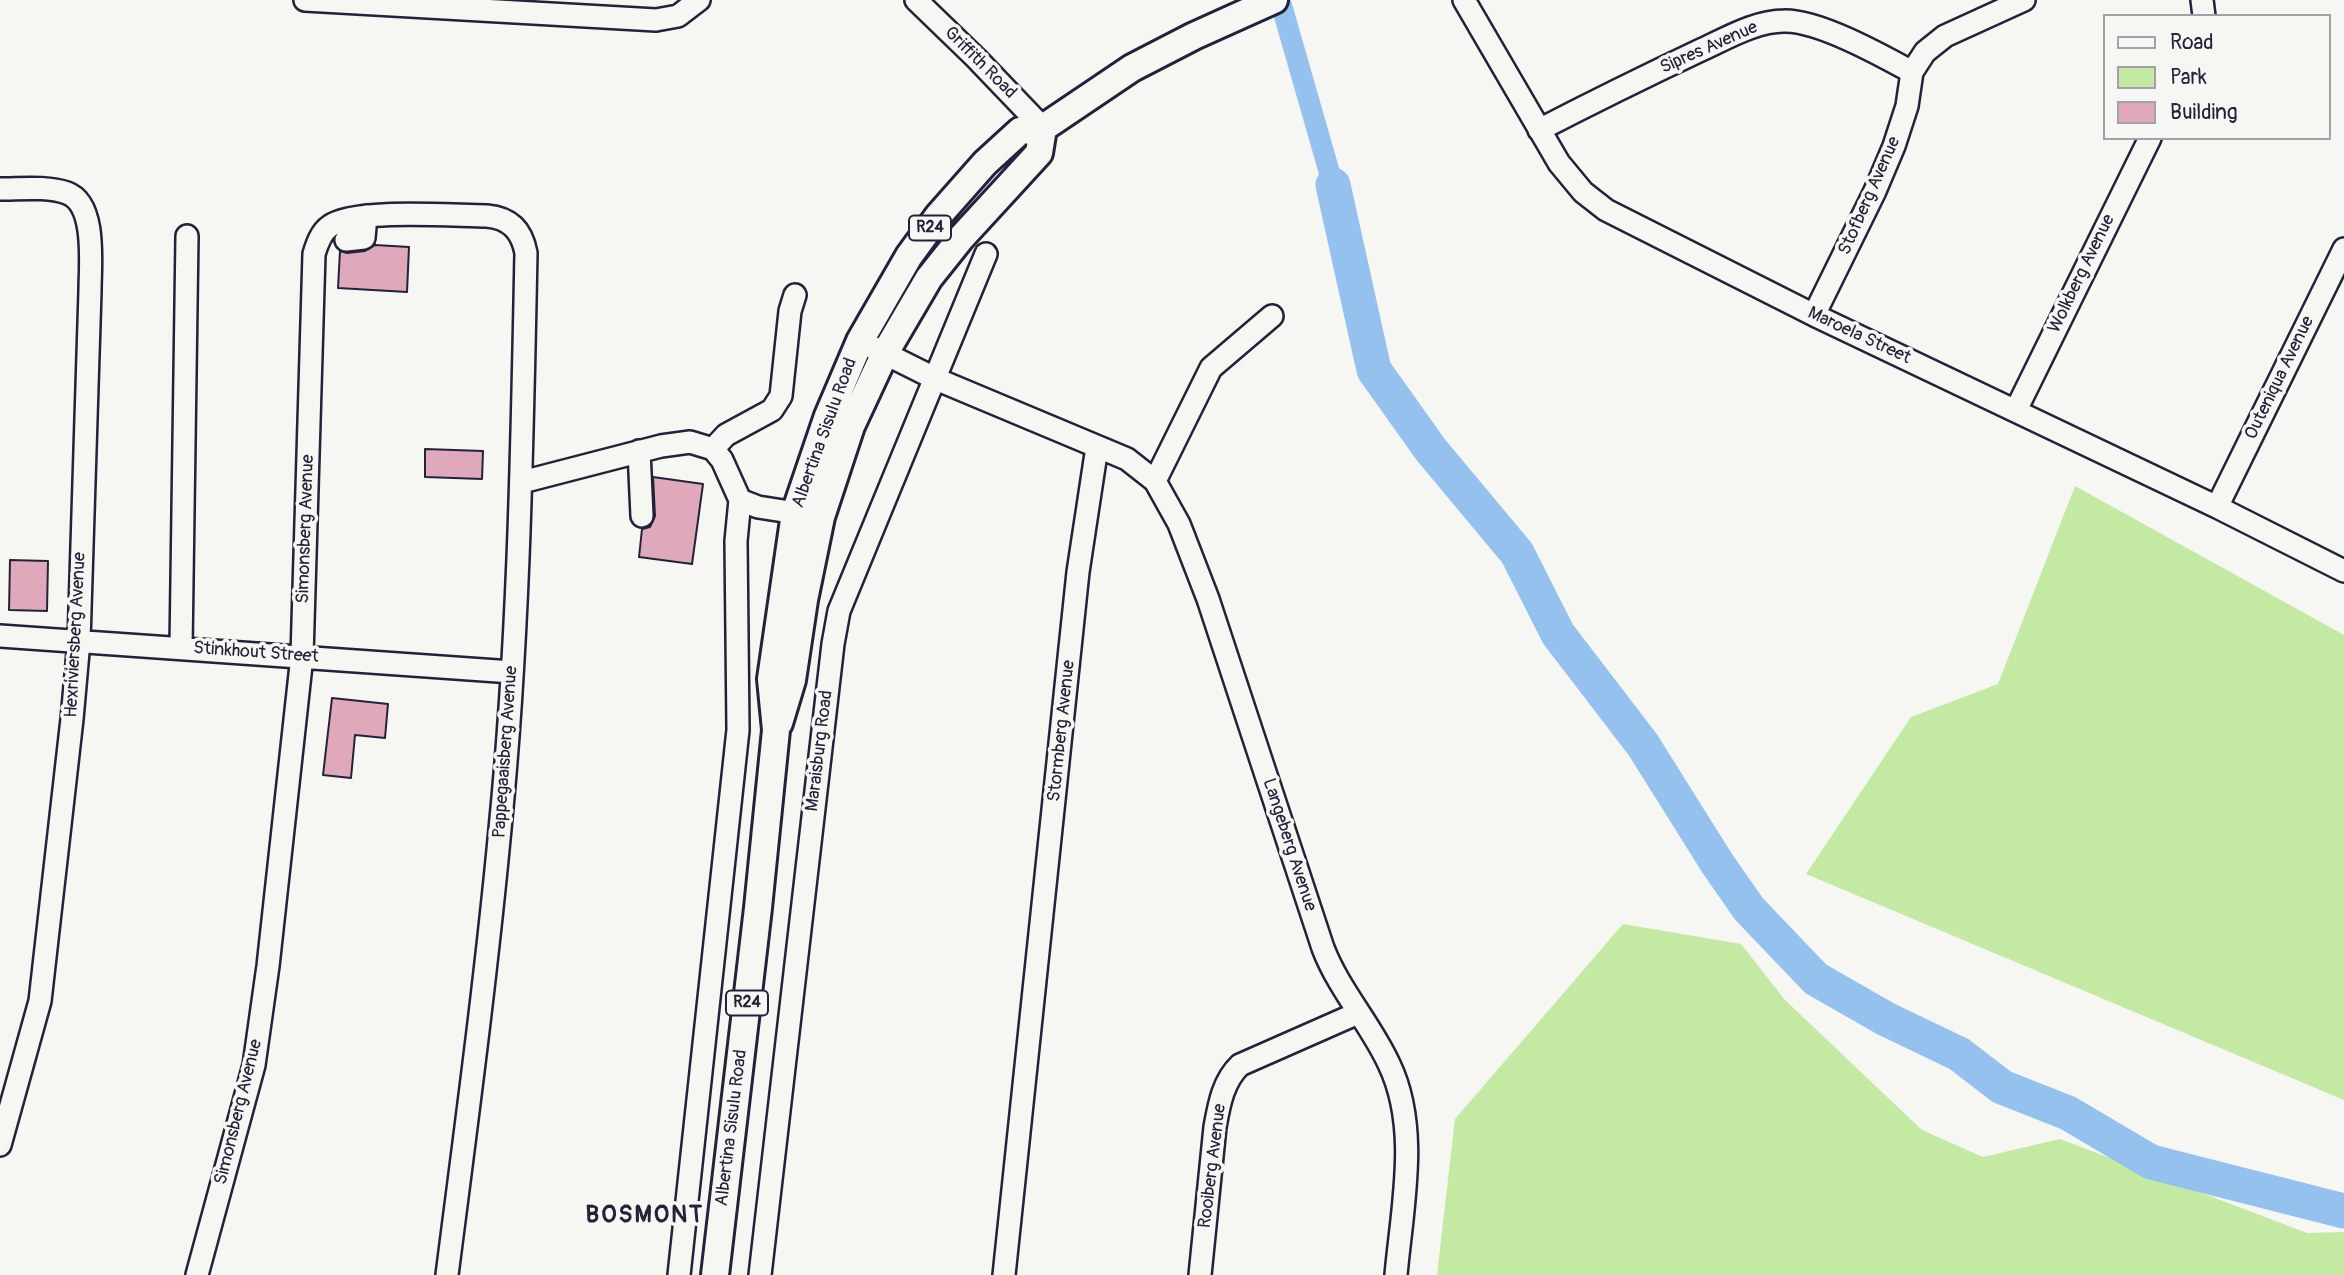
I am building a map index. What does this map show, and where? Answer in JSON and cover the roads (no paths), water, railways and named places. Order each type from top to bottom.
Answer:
[{"type":"main road","name":"Albertina Sisulu Road","points":[[715,1275],[776,730],[771,679],[795,513],[828,416],[860,341],[909,256],[939,215],[985,163],[1020,131],[1043,128],[1132,68],[1268,3]]},
{"type":"main road","name":"Albertina Sisulu Road","points":[[776,730],[792,680],[804,600],[821,517],[851,426],[885,353],[929,278],[961,238],[1040,153],[1043,128]]},
{"type":"street","points":[[305,0],[656,20],[678,16],[699,0]]},
{"type":"street","name":"Griffith Road","points":[[916,0],[1043,128]]},
{"type":"street","name":"Maroela Street","points":[[1464,0],[1559,163],[1593,202],[1624,221],[1814,315],[2217,507],[2344,571]]},
{"type":"street","points":[[1912,72],[1925,52],[1945,36],[2024,0]]},
{"type":"street","name":"Sipres Avenue","points":[[1539,130],[1667,66],[1747,30],[1775,22],[1803,23],[1863,46],[1912,72]]},
{"type":"street","name":"Stofberg Avenue","points":[[1814,315],[1894,146],[1907,106],[1912,72]]},
{"type":"street","name":"Wolkberg Avenue","points":[[2015,410],[2149,140]]},
{"type":"street","name":"Hexriviersberg Avenue","points":[[0,189],[67,193],[74,197],[86,215],[89,232],[90,291],[79,641],[40,1001],[0,1145]]},
{"type":"street","points":[[346,240],[364,238],[366,216]]},
{"type":"street","name":"Simonsberg Avenue","points":[[197,1275],[254,1065],[268,966],[302,656],[314,254],[328,226],[340,220],[366,216],[495,217],[510,223],[519,232],[526,253],[522,482]]},
{"type":"street","points":[[181,648],[187,236]]},
{"type":"street","name":"Outeniqua Avenue","points":[[2217,507],[2344,249]]},
{"type":"street","name":"Maraisburg Road","points":[[760,1275],[835,628],[839,611],[986,254]]},
{"type":"street","points":[[713,449],[726,435],[772,410],[781,396],[790,311],[795,295]]},
{"type":"street","points":[[1155,481],[1211,368],[1272,316]]},
{"type":"street","points":[[860,341],[936,379],[1097,447]]},
{"type":"street","points":[[522,482],[682,442],[713,449],[726,467],[740,500],[736,541],[738,730],[679,1275]]},
{"type":"street","name":"Langeberg Avenue","points":[[1097,447],[1127,459],[1155,481],[1179,524],[1208,599],[1331,970],[1389,1063],[1398,1085],[1407,1152],[1396,1275]]},
{"type":"street","name":"Stormberg Avenue","points":[[1004,1275],[1078,572],[1097,447]]},
{"type":"street","points":[[639,451],[642,516]]},
{"type":"street","name":"Pappegaaisberg Avenue","points":[[447,1275],[500,829],[522,482]]},
{"type":"street","points":[[740,500],[758,507],[821,517]]},
{"type":"street","name":"Stinkhout Street","points":[[0,636],[512,672]]},
{"type":"street","name":"Rooiberg Avenue","points":[[1200,1275],[1215,1126],[1219,1104],[1232,1073],[1240,1065],[1358,1013]]},
{"type":"waterway","points":[[1280,0],[1333,185]]},
{"type":"waterway","points":[[1333,185],[1374,370],[1431,450],[1517,553],[1558,634],[1643,745],[1749,909],[1816,979],[1886,1019],[1959,1054],[2002,1087],[2068,1113],[2151,1162],[2344,1211]]},
{"type":"district","name":"BOSMONT","points":[[645,1216]]}]
